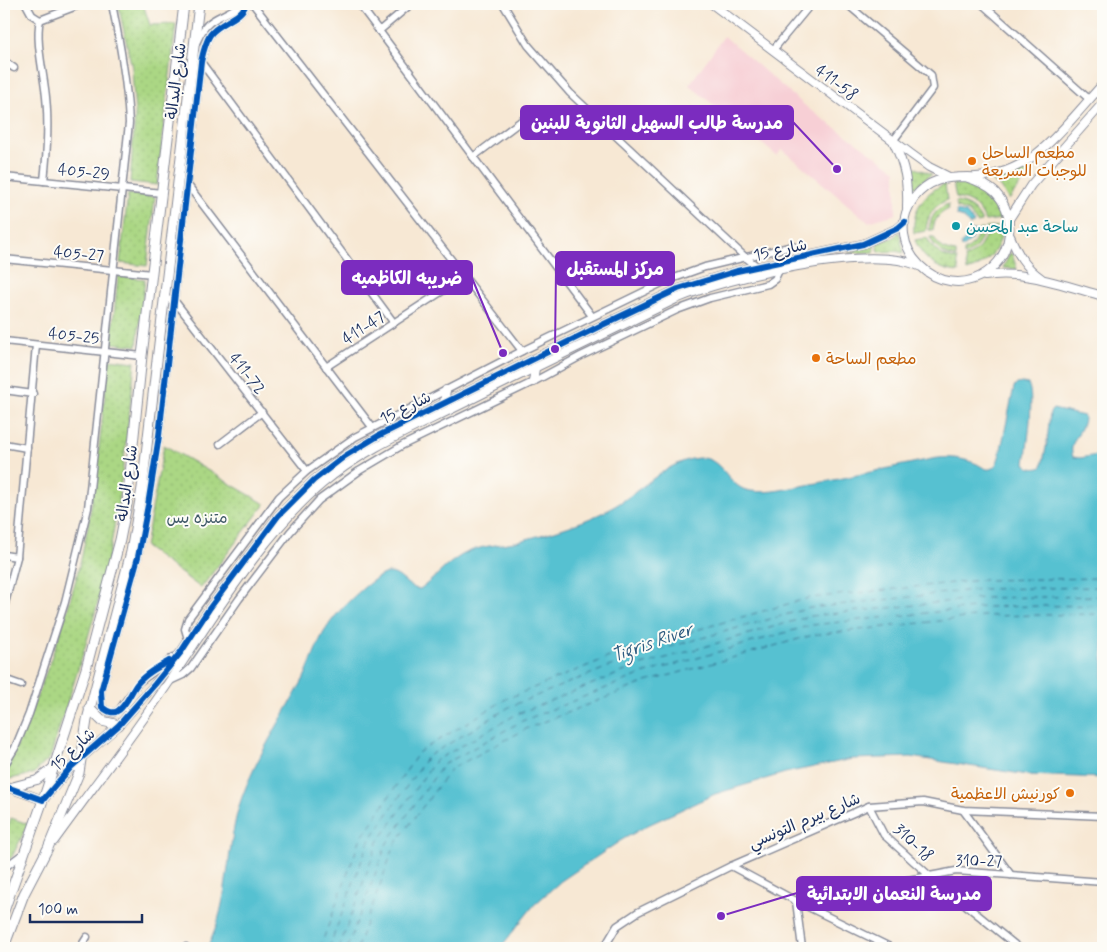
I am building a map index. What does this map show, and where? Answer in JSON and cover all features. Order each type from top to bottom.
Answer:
[{"type":"main road","name":"شارع البدالة","points":[[4,912],[6,895],[44,800],[92,652],[120,540],[128,495],[142,356],[184,4]]},
{"type":"main road","name":"شارع البدالة","points":[[4,947],[24,894],[48,848],[76,781],[89,708],[126,572],[135,530],[164,299],[183,183],[197,62],[194,46],[199,4]]},
{"type":"main road","points":[[163,180],[183,183]]},
{"type":"main road","points":[[89,708],[102,721],[119,725]]},
{"type":"street","points":[[26,4],[32,15],[40,20]]},
{"type":"street","points":[[40,20],[82,4]]},
{"type":"street","points":[[4,766],[29,714],[65,602],[86,518],[129,123],[123,56],[112,4]]},
{"type":"street","points":[[194,46],[206,26],[241,4]]},
{"type":"street","points":[[246,4],[245,8],[237,16],[218,27],[210,36],[197,62],[394,323]]},
{"type":"street","points":[[253,4],[522,351]]},
{"type":"street","points":[[359,4],[592,316]]},
{"type":"street","points":[[379,31],[411,4]]},
{"type":"street","points":[[503,4],[528,45],[570,93],[758,267]]},
{"type":"street","name":"411-58","points":[[712,4],[893,141],[929,167],[949,177]]},
{"type":"street","points":[[773,50],[811,4]]},
{"type":"street","points":[[846,4],[931,76],[933,88],[893,141],[903,163],[908,187],[905,238],[910,252],[919,266],[931,275],[945,281],[961,282],[1004,274],[1026,275],[1103,296]]},
{"type":"street","points":[[982,4],[1089,99]]},
{"type":"street","points":[[40,20],[38,33],[47,99],[48,126],[44,181]]},
{"type":"street","points":[[4,61],[14,68]]},
{"type":"street","points":[[907,212],[913,199],[935,181],[949,177],[968,178],[996,174],[1019,166],[1038,155],[1103,84]]},
{"type":"street","points":[[1008,219],[1031,185],[1103,103]]},
{"type":"street","points":[[473,157],[525,118]]},
{"type":"street","name":"405-29","points":[[4,177],[162,193]]},
{"type":"street","points":[[968,178],[982,183],[995,192],[1004,205],[1008,219],[1009,234],[1006,247],[995,266],[980,277]]},
{"type":"street","points":[[181,652],[139,682],[119,710],[113,713],[102,707],[101,691],[138,557],[159,436],[174,300],[183,183]]},
{"type":"street","points":[[183,183],[372,427]]},
{"type":"street","name":"شارع 15","points":[[48,848],[170,681],[197,640],[212,611],[267,529],[289,503],[314,480],[361,446],[672,292],[716,276],[863,244],[887,234],[905,222]]},
{"type":"street","points":[[1009,234],[1016,252],[1024,264],[1035,274],[1047,281]]},
{"type":"street","points":[[188,639],[185,633],[186,622],[270,506],[307,471],[338,448],[372,427],[522,351],[679,276],[705,267],[793,246]]},
{"type":"street","name":"شارع 15","points":[[44,800],[61,777],[81,757],[119,725],[162,676],[181,652],[188,639],[275,532],[309,495],[356,458],[382,443],[688,294],[712,286],[779,270],[864,258],[900,260],[919,266]]},
{"type":"street","name":"405-27","points":[[4,259],[152,274]]},
{"type":"street","points":[[162,676],[170,681],[179,678],[187,672],[290,532],[309,510],[330,491],[388,453],[533,382],[580,356],[686,307],[718,296],[768,284],[775,279],[779,270]]},
{"type":"street","name":"411-47","points":[[326,366],[464,277]]},
{"type":"street","points":[[164,299],[174,300]]},
{"type":"street","name":"411-72","points":[[174,300],[307,471]]},
{"type":"street","name":"405-25","points":[[4,341],[142,356]]},
{"type":"street","points":[[4,606],[17,557],[36,345]]},
{"type":"street","points":[[533,382],[535,368]]},
{"type":"street","points":[[4,390],[33,394]]},
{"type":"street","points":[[444,404],[446,390]]},
{"type":"street","points":[[220,444],[262,412]]},
{"type":"street","points":[[4,444],[28,448]]},
{"type":"street","points":[[4,554],[17,557]]},
{"type":"street","points":[[197,640],[206,646]]},
{"type":"street","points":[[4,679],[21,685]]},
{"type":"street","points":[[6,787],[37,780],[54,766]]},
{"type":"street","points":[[6,787],[44,800]]},
{"type":"street","name":"شارع بيرم التونسي","points":[[604,948],[617,926],[638,912],[731,866],[869,806],[923,802],[963,810],[1103,817]]},
{"type":"street","name":"310-18","points":[[869,806],[884,835],[931,877],[1019,948]]},
{"type":"street","points":[[963,810],[1011,875]]},
{"type":"street","points":[[4,868],[24,853]]},
{"type":"street","points":[[731,866],[796,901],[892,948]]},
{"type":"street","name":"310-27","points":[[796,901],[956,871],[1103,882]]},
{"type":"street","points":[[796,901],[802,948]]},
{"type":"street","points":[[80,948],[87,937]]},
{"type":"shaded area","points":[[724,36],[810,110],[896,170],[896,214],[868,222],[782,149],[777,156],[689,85]]},
{"type":"green space","points":[[118,4],[143,4],[150,25],[176,24],[157,185],[130,182],[135,115],[132,68]]},
{"type":"green space","points":[[908,165],[932,174],[912,190]]},
{"type":"green space","points":[[1028,165],[1031,170],[1009,200],[999,186],[990,180],[1003,177]]},
{"type":"green space","points":[[953,183],[970,184],[984,191],[995,203],[1002,219],[985,221],[974,205],[966,200],[956,198]]},
{"type":"green space","points":[[945,184],[947,200],[934,208],[926,231],[914,233],[917,209],[925,197]]},
{"type":"green space","points":[[128,194],[155,197],[147,266],[120,263]]},
{"type":"green space","points":[[956,202],[972,208],[982,222],[977,223],[969,212],[957,208]]},
{"type":"green space","points":[[948,204],[949,209],[938,217],[933,230],[929,230],[934,214]]},
{"type":"green space","points":[[1003,226],[999,242],[992,254],[987,260],[967,271],[965,258],[974,253],[980,246],[986,228]]},
{"type":"green space","points":[[983,229],[978,245],[964,256],[964,251],[970,247],[977,237],[978,230]]},
{"type":"green space","points":[[899,232],[904,253],[895,251],[879,252],[877,243],[893,238]]},
{"type":"green space","points":[[930,237],[934,237],[945,249],[956,252],[956,257],[940,251]]},
{"type":"green space","points":[[927,238],[932,247],[939,253],[957,259],[959,272],[944,269],[932,263],[922,253],[915,240]]},
{"type":"green space","points":[[873,244],[875,252],[848,253]]},
{"type":"green space","points":[[1010,253],[1012,254],[1017,269],[1003,268]]},
{"type":"green space","points":[[118,276],[145,279],[137,346],[111,343]]},
{"type":"green space","points":[[109,359],[135,362],[121,481],[106,569],[88,638],[50,758],[33,774],[10,779],[6,778],[4,774],[27,721],[58,639],[82,555],[95,482]]},
{"type":"green space","name":"متنزه يس","points":[[164,445],[265,504],[201,588],[145,547]]},
{"type":"green space","points":[[11,818],[28,824],[12,857],[4,863],[4,838]]},
{"type":"water","points":[[956,211],[966,213],[974,223],[969,225],[964,218],[957,216]]},
{"type":"water","points":[[975,230],[971,241],[962,248],[961,243],[967,239],[970,231]]},
{"type":"water","name":"Tigris River","points":[[1022,383],[1028,384],[1031,399],[1025,463],[1028,466],[1040,468],[1042,466],[1047,443],[1050,412],[1053,409],[1084,416],[1082,426],[1072,446],[1073,457],[1080,458],[1103,454],[1103,778],[1028,775],[911,757],[852,759],[785,773],[715,794],[648,825],[620,841],[561,881],[534,905],[500,948],[207,948],[215,931],[220,912],[237,815],[248,782],[262,752],[303,680],[328,626],[350,600],[375,579],[388,573],[393,573],[411,586],[420,589],[454,560],[468,552],[519,541],[593,517],[625,500],[668,469],[691,459],[703,458],[710,460],[743,489],[758,492],[823,482],[938,458],[961,459],[990,469],[996,465],[1000,454],[1014,387]]},
{"type":"ferry route","points":[[320,948],[360,840],[419,752],[506,699],[629,649],[809,598],[981,580],[1103,578]]},
{"type":"ferry route","points":[[329,948],[369,841],[427,757],[511,706],[633,657],[810,608],[982,589],[1103,587]]},
{"type":"ferry route","points":[[339,948],[378,842],[435,761],[517,714],[638,666],[811,616],[982,598],[1103,596]]},
{"type":"ferry route","points":[[347,948],[387,843],[443,765],[522,721],[642,674],[812,625],[983,607],[1103,605]]},
{"type":"ferry route","points":[[357,948],[395,844],[451,769],[528,728],[646,682],[813,635],[983,616],[1103,614]]},
{"type":"cycle path","points":[[169,661],[140,680],[119,710],[112,712],[102,707],[101,691],[138,557],[159,436],[201,62],[205,45],[210,35],[240,13],[246,4]]},
{"type":"cycle path","points":[[4,786],[43,800],[71,767],[119,725],[155,684],[181,652],[209,609],[278,516],[314,480],[345,456],[378,436],[678,289],[737,271],[863,244],[898,228],[905,222]]},
{"type":"place","name":"مطعم الساحل للوجبات السريعة","points":[[972,161]]},
{"type":"place","name":"مدرسة طالب السهيل الثانوية للبنين","points":[[837,169]]},
{"type":"place","name":"ساحة عبد المحسن","points":[[956,226]]},
{"type":"place","name":"مركز المستقبل","points":[[555,349]]},
{"type":"place","name":"ضريبه الكاظميه","points":[[503,353]]},
{"type":"place","name":"مطعم الساحة","points":[[816,358]]},
{"type":"place","name":"كورنيش الاعظمية","points":[[1070,793]]},
{"type":"place","name":"مدرسة النعمان الابتدائية","points":[[721,916]]}]
